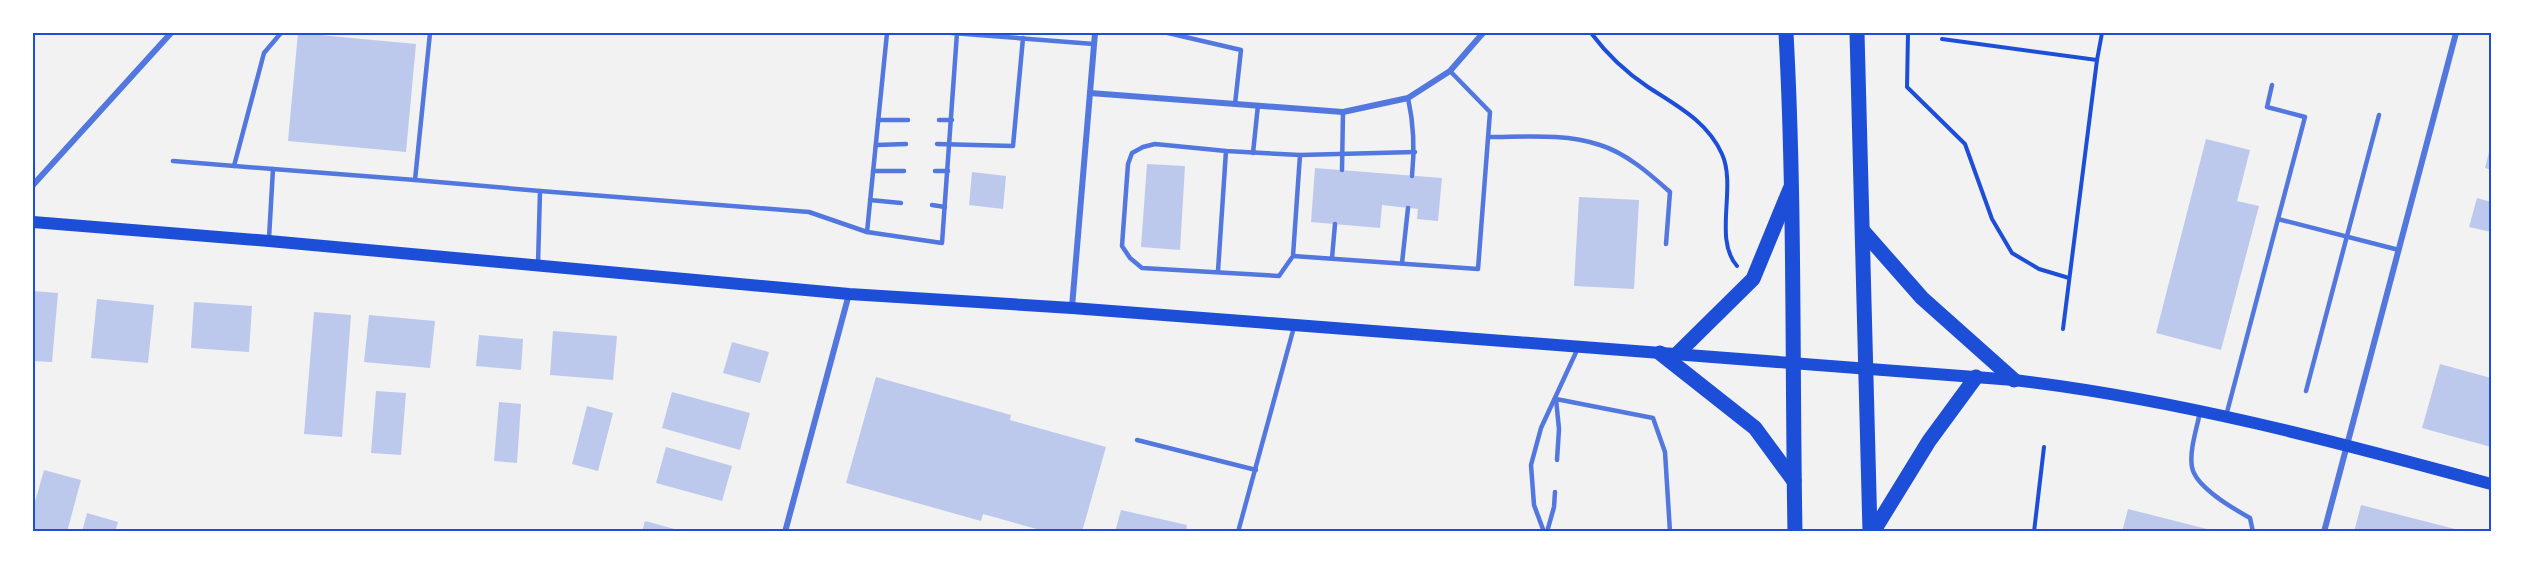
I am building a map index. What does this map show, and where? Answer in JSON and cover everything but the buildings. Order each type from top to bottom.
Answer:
[{"type":"main road","points":[[1786,33],[1792,183],[1795,532]]},
{"type":"main road","points":[[1859,33],[1857,49],[1872,532]]},
{"type":"main road","points":[[1677,354],[1753,279],[1792,183]]},
{"type":"main road","points":[[33,222],[269,241],[849,294],[1072,308],[2014,380],[2093,389],[2200,412],[2347,445],[2491,484]]},
{"type":"main road","points":[[1863,231],[1922,298],[2014,380]]},
{"type":"main road","points":[[1660,353],[1755,429],[1794,481]]},
{"type":"main road","points":[[1872,532],[1929,441],[1976,378]]},
{"type":"street","points":[[33,185],[171,33]]},
{"type":"street","points":[[1072,308],[1095,33]]},
{"type":"street","points":[[1090,93],[1343,112],[1408,98],[1450,71],[1483,33]]},
{"type":"street","points":[[2324,532],[2456,33]]},
{"type":"street","points":[[785,532],[849,294]]},
{"type":"lane","points":[[234,166],[264,53],[281,33]]},
{"type":"lane","points":[[415,180],[430,33]]},
{"type":"lane","points":[[867,232],[887,33]]},
{"type":"lane","points":[[952,33],[1094,44]]},
{"type":"lane","points":[[174,160],[809,212],[867,232],[942,243],[957,33]]},
{"type":"lane","points":[[1168,33],[1241,50],[1235,104]]},
{"type":"lane","points":[[937,144],[1013,146],[1023,38]]},
{"type":"lane","points":[[1293,256],[1478,269],[1490,112],[1450,71]]},
{"type":"lane","points":[[2226,418],[2305,117],[2267,107],[2272,85]]},
{"type":"lane","points":[[1408,98],[1414,126],[1415,152],[1412,176]]},
{"type":"lane","points":[[1253,153],[1258,105]]},
{"type":"lane","points":[[1342,170],[1343,112]]},
{"type":"lane","points":[[2306,391],[2379,115]]},
{"type":"lane","points":[[878,120],[908,120]]},
{"type":"lane","points":[[939,120],[952,120]]},
{"type":"lane","points":[[1488,137],[1568,138],[1600,145],[1628,159],[1670,192],[1666,244]]},
{"type":"lane","points":[[876,144],[906,144]]},
{"type":"lane","points":[[1300,155],[1293,256],[1279,276],[1142,268],[1130,258],[1122,246],[1128,164],[1132,153],[1143,147],[1155,144],[1300,155],[1415,152]]},
{"type":"lane","points":[[1218,271],[1227,151]]},
{"type":"lane","points":[[269,241],[273,169]]},
{"type":"lane","points":[[873,171],[904,171]]},
{"type":"lane","points":[[935,171],[948,171]]},
{"type":"lane","points":[[538,265],[540,191]]},
{"type":"lane","points":[[870,200],[901,203]]},
{"type":"lane","points":[[932,205],[945,207]]},
{"type":"lane","points":[[1402,263],[1408,208]]},
{"type":"lane","points":[[2278,219],[2399,250]]},
{"type":"lane","points":[[1332,258],[1335,224]]},
{"type":"lane","points":[[1238,532],[1295,325]]},
{"type":"lane","points":[[1545,532],[1534,505],[1531,465],[1541,428],[1578,346]]},
{"type":"lane","points":[[1556,399],[1559,429],[1557,460]]},
{"type":"lane","points":[[1556,399],[1653,418],[1665,452],[1670,532]]},
{"type":"lane","points":[[2200,412],[2192,468],[2198,481],[2232,508],[2250,518],[2253,532]]},
{"type":"lane","points":[[1137,440],[1256,470]]},
{"type":"lane","points":[[1545,532],[1554,507],[1555,492]]},
{"type":"path","points":[[1591,33],[1605,50],[1646,86],[1684,109],[1715,141],[1724,157],[1727,174],[1727,245],[1731,259],[1739,269]]},
{"type":"path","points":[[1908,33],[1907,87],[1965,144],[1992,219],[2012,253],[2039,268],[2069,278]]},
{"type":"path","points":[[2063,329],[2102,33]]},
{"type":"path","points":[[1942,39],[2097,60]]},
{"type":"path","points":[[2034,532],[2044,447]]}]
